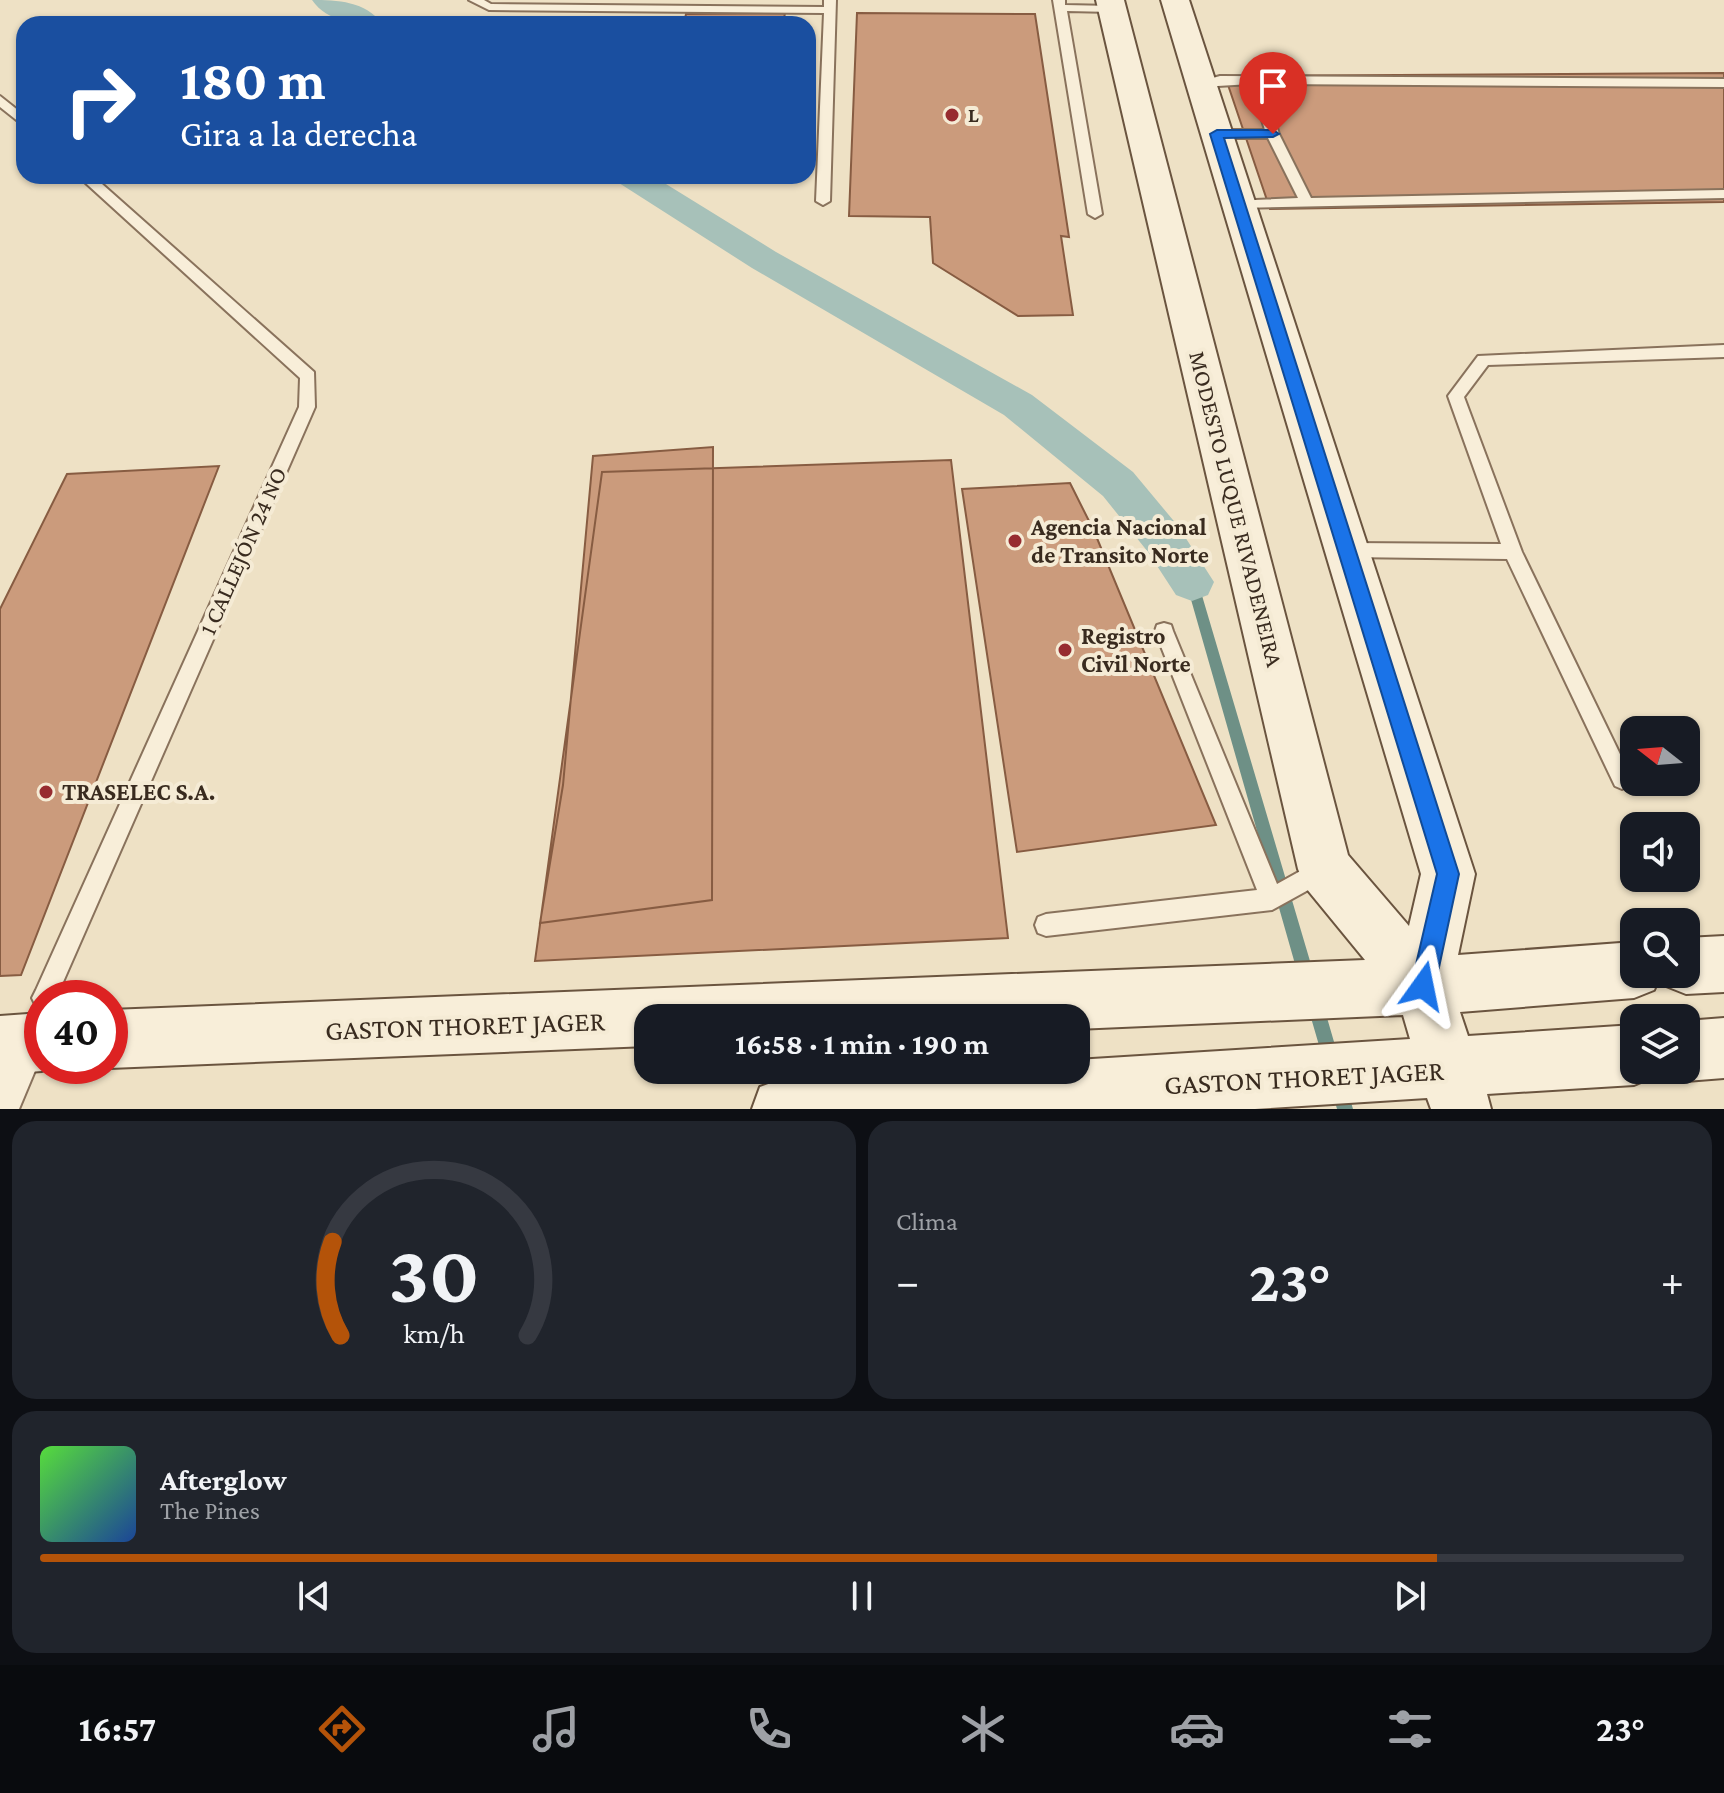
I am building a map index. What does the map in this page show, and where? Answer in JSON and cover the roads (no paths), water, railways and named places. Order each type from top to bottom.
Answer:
[{"type":"street","points":[[1175,0],[1448,874],[1423,986]]},
{"type":"street","name":"MODESTO LUQUE RIVADENEIRA","points":[[1111,5],[1325,869],[1423,986],[1456,1089]]},
{"type":"street","points":[[1700,965],[1724,964]]},
{"type":"street","name":"GASTON THORET JAGER","points":[[128,1038],[1423,986],[1620,971]]},
{"type":"street","name":"1 CALLEJÓN 24 NO","points":[[0,1098],[24,1040]]},
{"type":"street","points":[[1700,1050],[1724,1048]]},
{"type":"street","name":"GASTON THORET JAGER","points":[[782,1109],[1456,1089],[1620,1058]]},
{"type":"lane","points":[[475,0],[489,7],[564,4],[830,5],[823,201]]},
{"type":"lane","points":[[1095,214],[1059,4],[1111,5]]},
{"type":"lane","points":[[1256,81],[1273,134],[1306,202]]},
{"type":"lane","points":[[1201,83],[1724,83]]},
{"type":"lane","points":[[0,100],[16,115]]},
{"type":"lane","points":[[1217,134],[1273,134]]},
{"type":"lane","name":"1 CALLEJÓN 24 NO","points":[[51,980],[307,407],[308,376],[94,184]]},
{"type":"lane","points":[[1238,204],[1724,194]]},
{"type":"lane","points":[[1620,775],[1513,552],[1456,396],[1484,360],[1724,351]]},
{"type":"lane","points":[[1347,550],[1513,552]]},
{"type":"lane","points":[[1164,631],[1272,899]]},
{"type":"lane","points":[[1046,925],[1272,899],[1325,869]]},
{"type":"waterway","points":[[326,0],[354,16]]},
{"type":"waterway","points":[[643,184],[764,260],[1018,405],[1118,484],[1163,539],[1192,582]]},
{"type":"waterway","points":[[1192,582],[1307,978]]},
{"type":"waterway","points":[[1315,1004],[1331,1059]]},
{"type":"waterway","points":[[1339,1088],[1345,1109]]},
{"type":"place","name":"L","points":[[952,115]]},
{"type":"place","name":"Agencia Nacional de Transito Norte","points":[[1015,541]]},
{"type":"place","name":"Registro Civil Norte","points":[[1065,650]]},
{"type":"place","name":"TRASELEC S.A.","points":[[46,792]]}]
